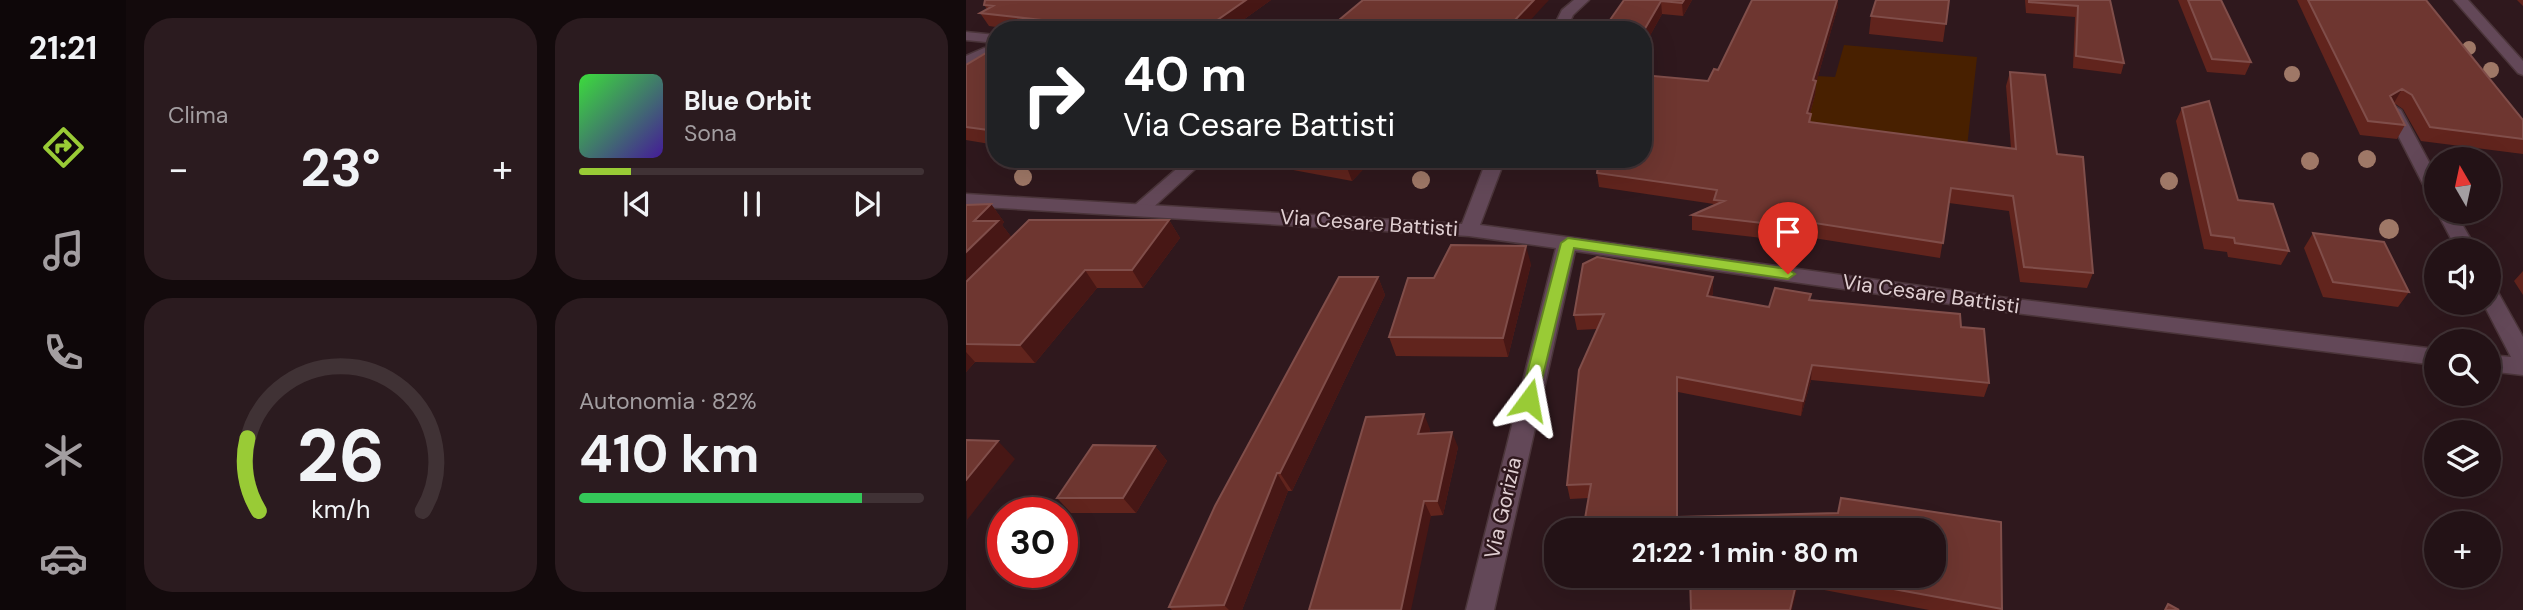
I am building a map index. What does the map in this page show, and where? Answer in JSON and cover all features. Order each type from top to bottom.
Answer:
[{"type":"street","points":[[1563,21],[1567,13],[1582,0]]},
{"type":"street","points":[[2461,0],[2523,70]]},
{"type":"street","points":[[966,36],[987,38]]},
{"type":"street","points":[[966,62],[984,52]]},
{"type":"street","points":[[2393,110],[2424,169]]},
{"type":"street","points":[[1469,230],[1493,168]]},
{"type":"street","name":"Via Cesare Battisti","points":[[966,200],[1469,230],[2007,305],[2424,356]]},
{"type":"street","points":[[1041,223],[1059,205]]},
{"type":"street","name":"Via Gorizia","points":[[1480,610],[1559,268],[1568,243]]},
{"type":"street","points":[[2500,315],[2523,358]]},
{"type":"street","points":[[2501,364],[2523,367]]},
{"type":"lane","points":[[1141,209],[1188,168]]},
{"type":"shaded area","points":[[1844,45],[1977,57],[1966,156],[1800,162],[1780,74],[1835,77]]},
{"type":"building","points":[[985,0],[1246,0],[1216,21],[1039,21],[980,13],[993,6],[984,5]]},
{"type":"building","points":[[1363,0],[1534,0],[1514,21],[1338,21]]},
{"type":"building","points":[[1624,0],[1684,0],[1682,3],[1661,1],[1649,21],[1609,21]]},
{"type":"building","points":[[1752,0],[1837,0],[1813,80],[1816,81],[1807,113],[1811,114],[1809,122],[2016,149],[2010,72],[2045,75],[2057,154],[2083,157],[2093,273],[2024,267],[2013,196],[1951,188],[1943,243],[1783,218],[1781,225],[1692,215],[1724,201],[1714,200],[1717,190],[1597,173],[1598,168],[1652,168],[1652,76],[1708,81],[1714,69],[1718,70]]},
{"type":"building","points":[[1876,0],[1949,0],[1946,24],[1871,16]]},
{"type":"building","points":[[2029,0],[2110,0],[2124,63],[2076,56],[2078,6]]},
{"type":"building","points":[[2188,0],[2221,0],[2251,62],[2212,59]]},
{"type":"building","points":[[2308,0],[2426,0],[2523,120],[2523,139],[2430,127],[2412,95],[2402,89],[2390,96],[2405,125],[2368,121]]},
{"type":"building","points":[[987,52],[987,130],[966,127],[966,65]]},
{"type":"building","points":[[2209,101],[2238,200],[2273,204],[2289,251],[2235,243],[2234,238],[2211,235],[2182,108]]},
{"type":"building","points":[[991,204],[974,221],[998,221],[966,252],[966,205]]},
{"type":"building","points":[[1029,220],[1169,220],[1132,270],[1085,270],[1020,345],[966,344],[966,282]]},
{"type":"building","points":[[2313,233],[2384,242],[2409,292],[2333,282]]},
{"type":"building","points":[[1451,245],[1526,246],[1503,338],[1389,337],[1408,278],[1434,278]]},
{"type":"building","points":[[1597,257],[1713,277],[1707,296],[1769,307],[1775,288],[1811,294],[1809,300],[1960,314],[1961,327],[1984,329],[1989,383],[1812,365],[1803,401],[1677,377],[1677,517],[1838,513],[1841,498],[2001,522],[2002,609],[1888,588],[1946,588],[1946,518],[1585,518],[1591,484],[1567,485],[1579,370],[1604,314],[1574,315],[1583,264]]},
{"type":"building","points":[[1339,277],[1378,277],[1280,473],[1277,473],[1224,605],[1169,607],[1215,506]]},
{"type":"building","points":[[1424,414],[1418,434],[1452,432],[1437,501],[1424,501],[1401,610],[1309,610],[1366,417]]},
{"type":"building","points":[[966,440],[998,441],[966,480]]},
{"type":"building","points":[[1093,445],[1155,446],[1123,498],[1058,497]]},
{"type":"building","points":[[1690,588],[1795,588],[1790,610],[1691,610]]},
{"type":"building","points":[[2168,604],[2179,610],[2165,610]]},
{"type":"route","points":[[1529,400],[1559,268],[1568,243],[1788,274]]}]
